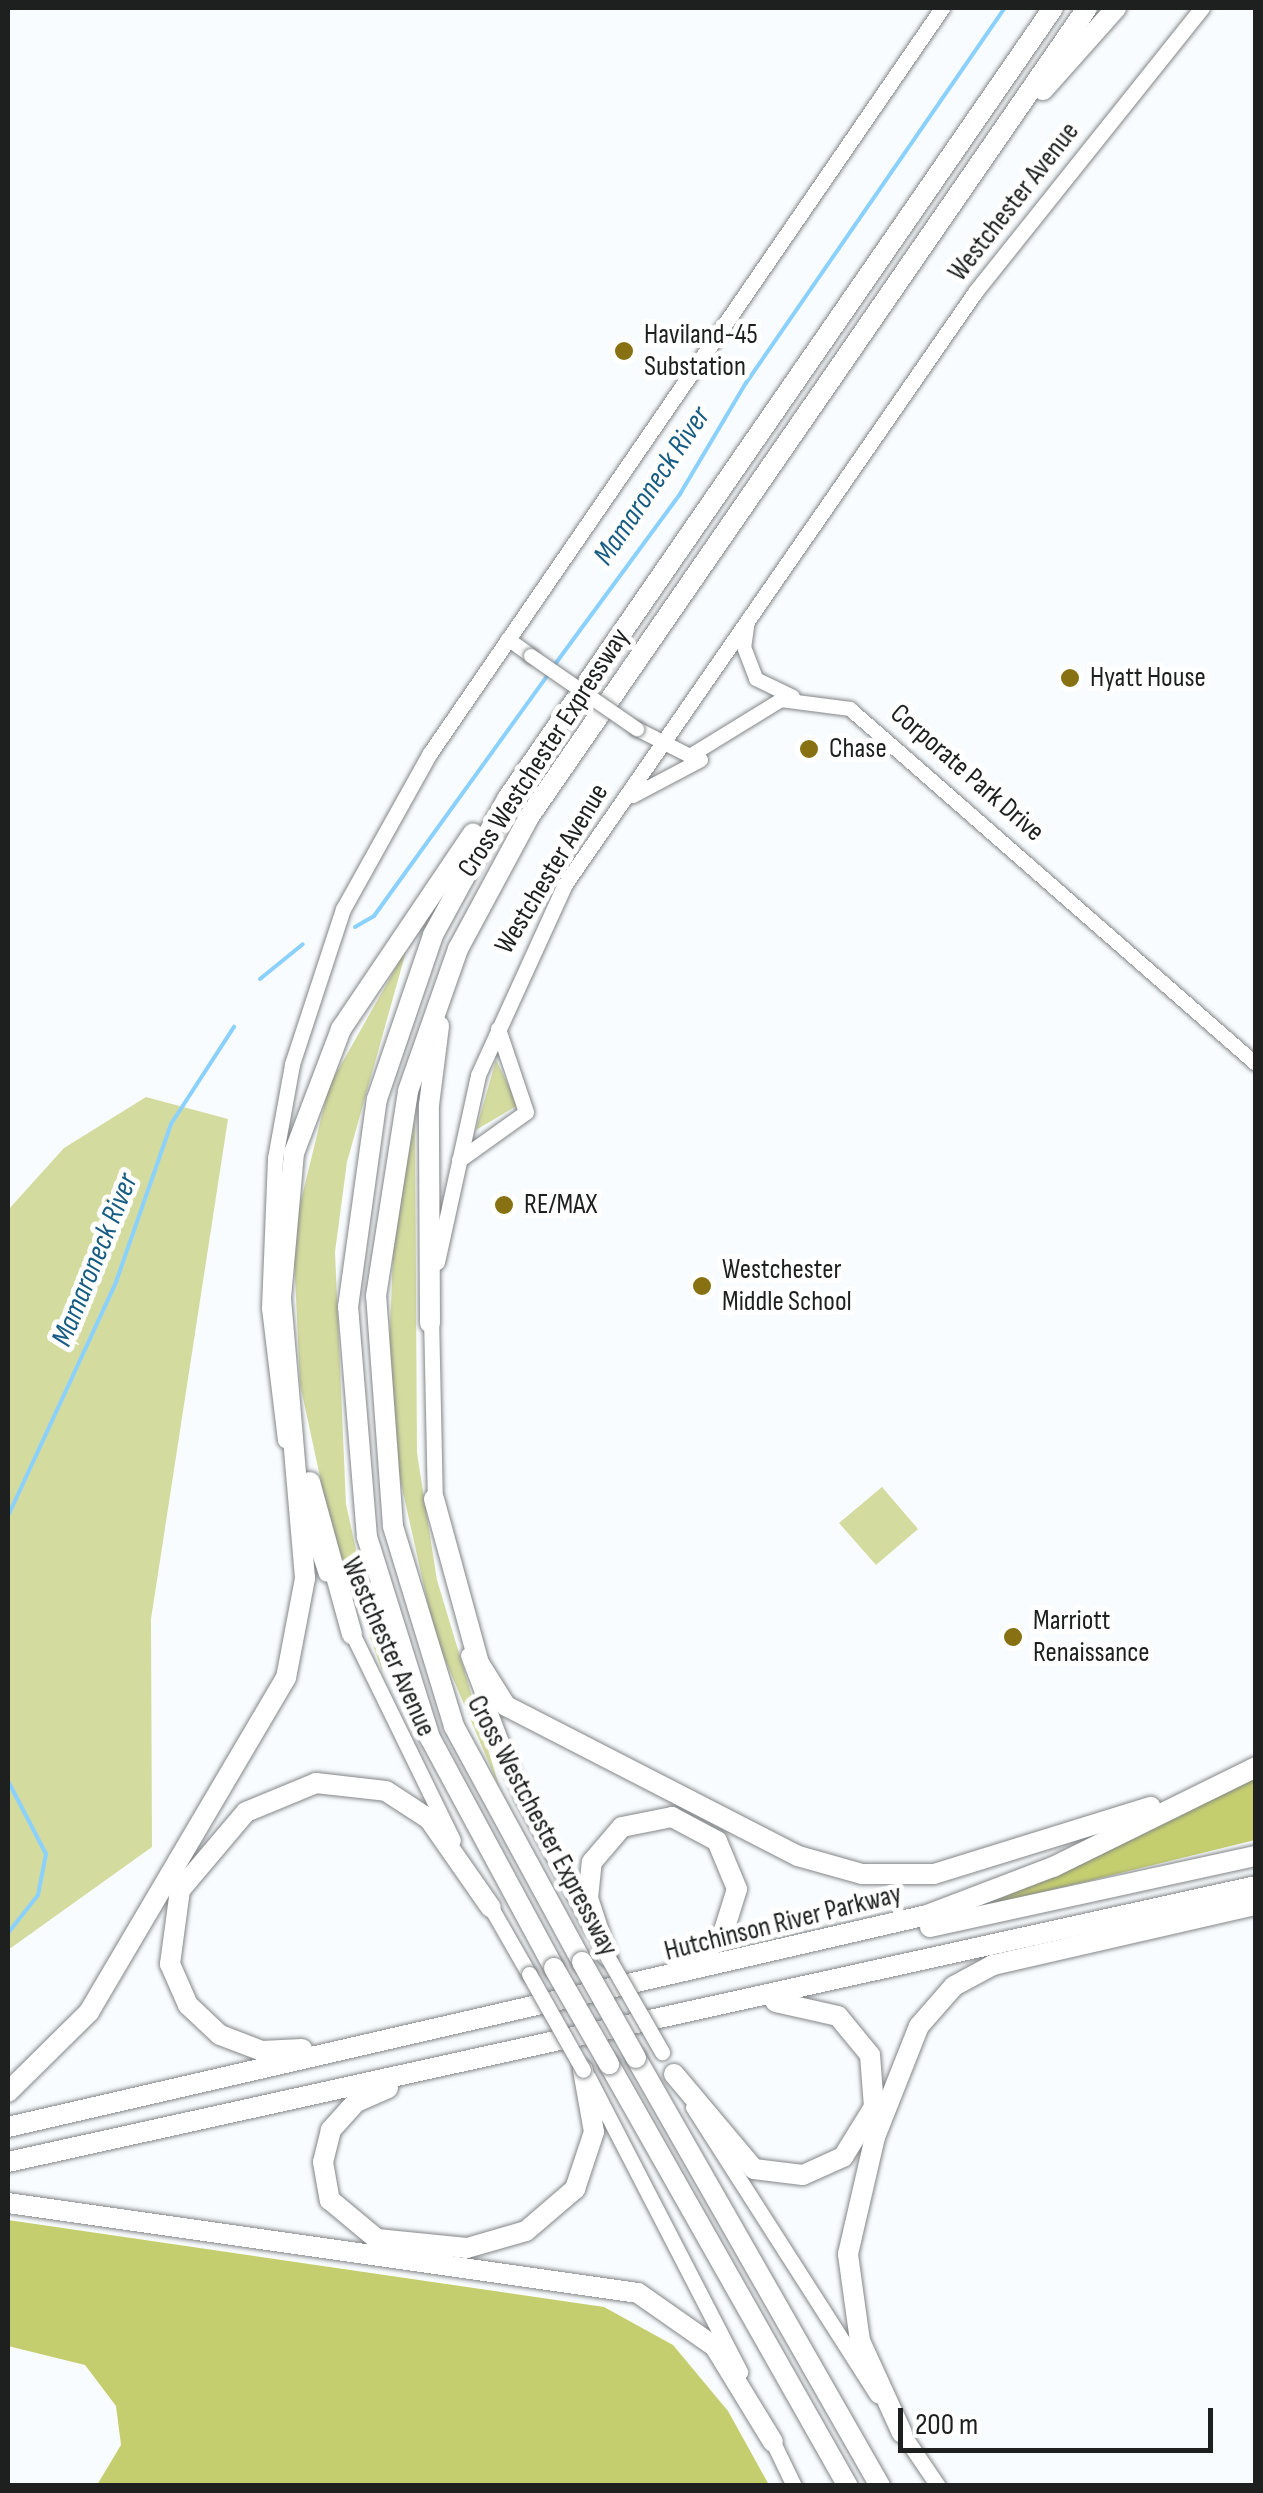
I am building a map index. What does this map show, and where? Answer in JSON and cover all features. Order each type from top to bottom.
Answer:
[{"type":"highway","points":[[963,138],[1038,8]]},
{"type":"highway","name":"Cross Westchester Expressway","points":[[848,2486],[445,1772],[396,1648],[363,1518],[348,1346],[358,1194],[404,1006],[467,867],[560,721],[1053,8]]},
{"type":"highway","name":"Cross Westchester Expressway","points":[[880,2486],[582,1962],[447,1709],[405,1582],[381,1446],[376,1316],[385,1202],[413,1073],[458,950],[539,802],[1087,8]]},
{"type":"highway","points":[[982,159],[1116,8]]},
{"type":"highway","points":[[8,2092],[83,2021],[276,1699],[304,1598],[282,1228],[310,1098],[383,961],[560,721]]},
{"type":"highway","points":[[430,1324],[431,1070],[458,950]]},
{"type":"highway","points":[[293,1412],[352,1634]]},
{"type":"highway","points":[[434,1498],[479,1663],[511,1712],[808,1860],[882,1876],[942,1873],[1214,1786]]},
{"type":"highway","name":"Hutchinson River Parkway","points":[[8,2127],[780,1954],[981,1897],[1256,1767]]},
{"type":"highway","points":[[408,2037],[271,2052],[213,2030],[184,1998],[170,1964],[170,1918],[187,1877],[259,1803],[306,1784],[352,1783],[424,1814],[491,1908]]},
{"type":"highway","points":[[607,1956],[587,1886],[606,1840],[659,1816],[712,1835],[736,1882],[724,1935],[698,1958],[611,1992]]},
{"type":"highway","points":[[780,1954],[1256,1856]]},
{"type":"highway","points":[[1156,1908],[1256,1878]]},
{"type":"highway","points":[[8,2162],[1256,1886]]},
{"type":"highway","points":[[902,2433],[860,2342],[848,2254],[876,2137],[919,2026],[954,1986],[993,1965],[1256,1905]]},
{"type":"highway","points":[[674,2074],[730,2152],[761,2172],[819,2170],[865,2131],[873,2064],[838,2016],[792,2002],[705,2010]]},
{"type":"highway","points":[[476,2060],[372,2093],[339,2118],[324,2178],[351,2225],[385,2241],[450,2248],[497,2242],[540,2222],[575,2189],[591,2153],[584,2070]]},
{"type":"highway","points":[[8,2203],[638,2293],[715,2347],[773,2442]]},
{"type":"main road","points":[[508,639],[942,8]]},
{"type":"main road","name":"Westchester Avenue","points":[[674,2074],[538,1832],[484,1707],[434,1498],[430,1324],[454,1168],[498,1020],[587,849],[1025,224],[1202,8]]},
{"type":"main road","name":"Westchester Avenue","points":[[508,639],[399,801],[350,894],[289,1077],[268,1290],[279,1409],[300,1494],[352,1634],[491,1908],[584,2070]]},
{"type":"main road","points":[[454,1168],[478,1140],[526,1112],[502,1059],[498,1020]]},
{"type":"main road","points":[[584,2070],[794,2486]]},
{"type":"main road","points":[[674,2074],[938,2486]]},
{"type":"street","name":"Corporate Park Drive","points":[[748,618],[749,667],[764,686],[794,697],[832,702],[886,734],[1256,1064]]},
{"type":"street","points":[[508,639],[659,745],[690,756],[794,697]]},
{"type":"street","points":[[587,849],[644,782],[702,759],[725,735]]},
{"type":"green space","points":[[407,948],[347,1162],[335,1252],[346,1504],[383,1673],[331,1528],[300,1384],[293,1233],[329,1086]]},
{"type":"green space","points":[[496,1060],[518,1105],[476,1130]]},
{"type":"green space","points":[[146,1097],[228,1119],[151,1619],[152,1847],[8,1950],[8,1210],[64,1148]]},
{"type":"green space","points":[[415,1121],[417,1453],[437,1580],[500,1789],[435,1636],[399,1474],[389,1351],[394,1233]]},
{"type":"green space","points":[[882,1487],[918,1529],[876,1565],[839,1523]]},
{"type":"green space","points":[[1255,1777],[1255,1840],[983,1907],[1135,1835]]},
{"type":"green space","points":[[8,2220],[604,2307],[673,2345],[728,2411],[769,2485],[97,2485],[121,2445],[116,2406],[85,2365],[8,2346]]},
{"type":"waterway","name":"Mamaroneck River","points":[[553,667],[680,494],[746,383],[1005,8]]},
{"type":"waterway","name":"Mamaroneck River","points":[[355,927],[374,916],[548,675]]},
{"type":"waterway","name":"Mamaroneck River","points":[[260,979],[303,944]]},
{"type":"waterway","name":"Mamaroneck River","points":[[8,1516],[116,1282],[171,1124],[234,1027]]},
{"type":"waterway","name":"Mamaroneck River","points":[[8,1781],[46,1854],[38,1895],[8,1933]]},
{"type":"place","name":"Haviland-45 Substation","points":[[624,351]]},
{"type":"place","name":"Hyatt House","points":[[1070,678]]},
{"type":"place","name":"Chase","points":[[809,749]]},
{"type":"place","name":"RE/MAX","points":[[504,1205]]},
{"type":"place","name":"Westchester Middle School","points":[[702,1286]]},
{"type":"place","name":"Marriott Renaissance","points":[[1013,1637]]}]
